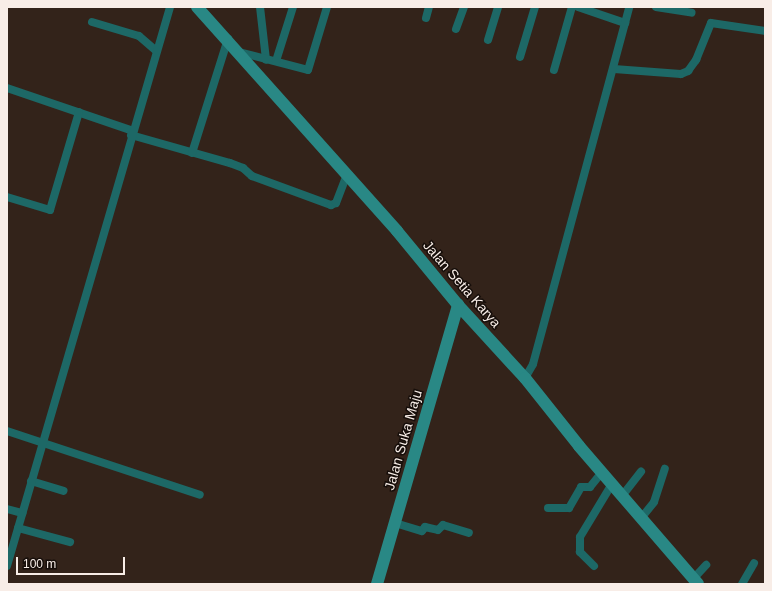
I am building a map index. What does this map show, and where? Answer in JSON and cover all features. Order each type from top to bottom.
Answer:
[{"type":"main road","name":"Jalan Setia Karya","points":[[197,7],[240,52],[347,174],[458,305],[529,370],[602,472],[696,581]]},
{"type":"main road","name":"Jalan Suka Maju","points":[[377,584],[458,305]]},
{"type":"street","points":[[7,566],[132,133],[170,7]]},
{"type":"street","points":[[260,7],[266,60]]},
{"type":"street","points":[[276,62],[293,7]]},
{"type":"street","points":[[240,52],[308,70],[327,7]]},
{"type":"street","points":[[426,18],[429,7]]},
{"type":"street","points":[[456,28],[464,7]]},
{"type":"street","points":[[488,40],[498,7]]},
{"type":"street","points":[[520,57],[535,7]]},
{"type":"street","points":[[554,70],[572,7]]},
{"type":"street","points":[[578,7],[625,23]]},
{"type":"street","points":[[529,370],[614,69],[629,7]]},
{"type":"street","points":[[656,7],[692,13]]},
{"type":"street","points":[[92,22],[139,36],[156,51]]},
{"type":"street","points":[[614,69],[681,74],[688,71],[696,60],[711,23],[765,31]]},
{"type":"street","points":[[192,153],[228,39]]},
{"type":"street","points":[[7,88],[79,112],[132,133],[237,166],[252,176],[331,205],[336,204],[347,174]]},
{"type":"street","points":[[7,197],[50,210],[79,112]]},
{"type":"street","points":[[7,431],[200,495]]},
{"type":"street","points":[[642,517],[654,502],[665,468]]},
{"type":"street","points":[[548,508],[569,508],[581,487],[590,487],[602,472]]},
{"type":"street","points":[[622,496],[641,472]]},
{"type":"street","points":[[31,481],[63,491]]},
{"type":"street","points":[[594,566],[580,552],[580,537],[612,484]]},
{"type":"street","points":[[7,509],[22,513]]},
{"type":"street","points":[[395,523],[422,531],[425,527],[438,530],[443,525],[469,533]]},
{"type":"street","points":[[18,528],[70,542]]},
{"type":"street","points":[[742,584],[754,563]]},
{"type":"street","points":[[696,581],[706,565]]}]
